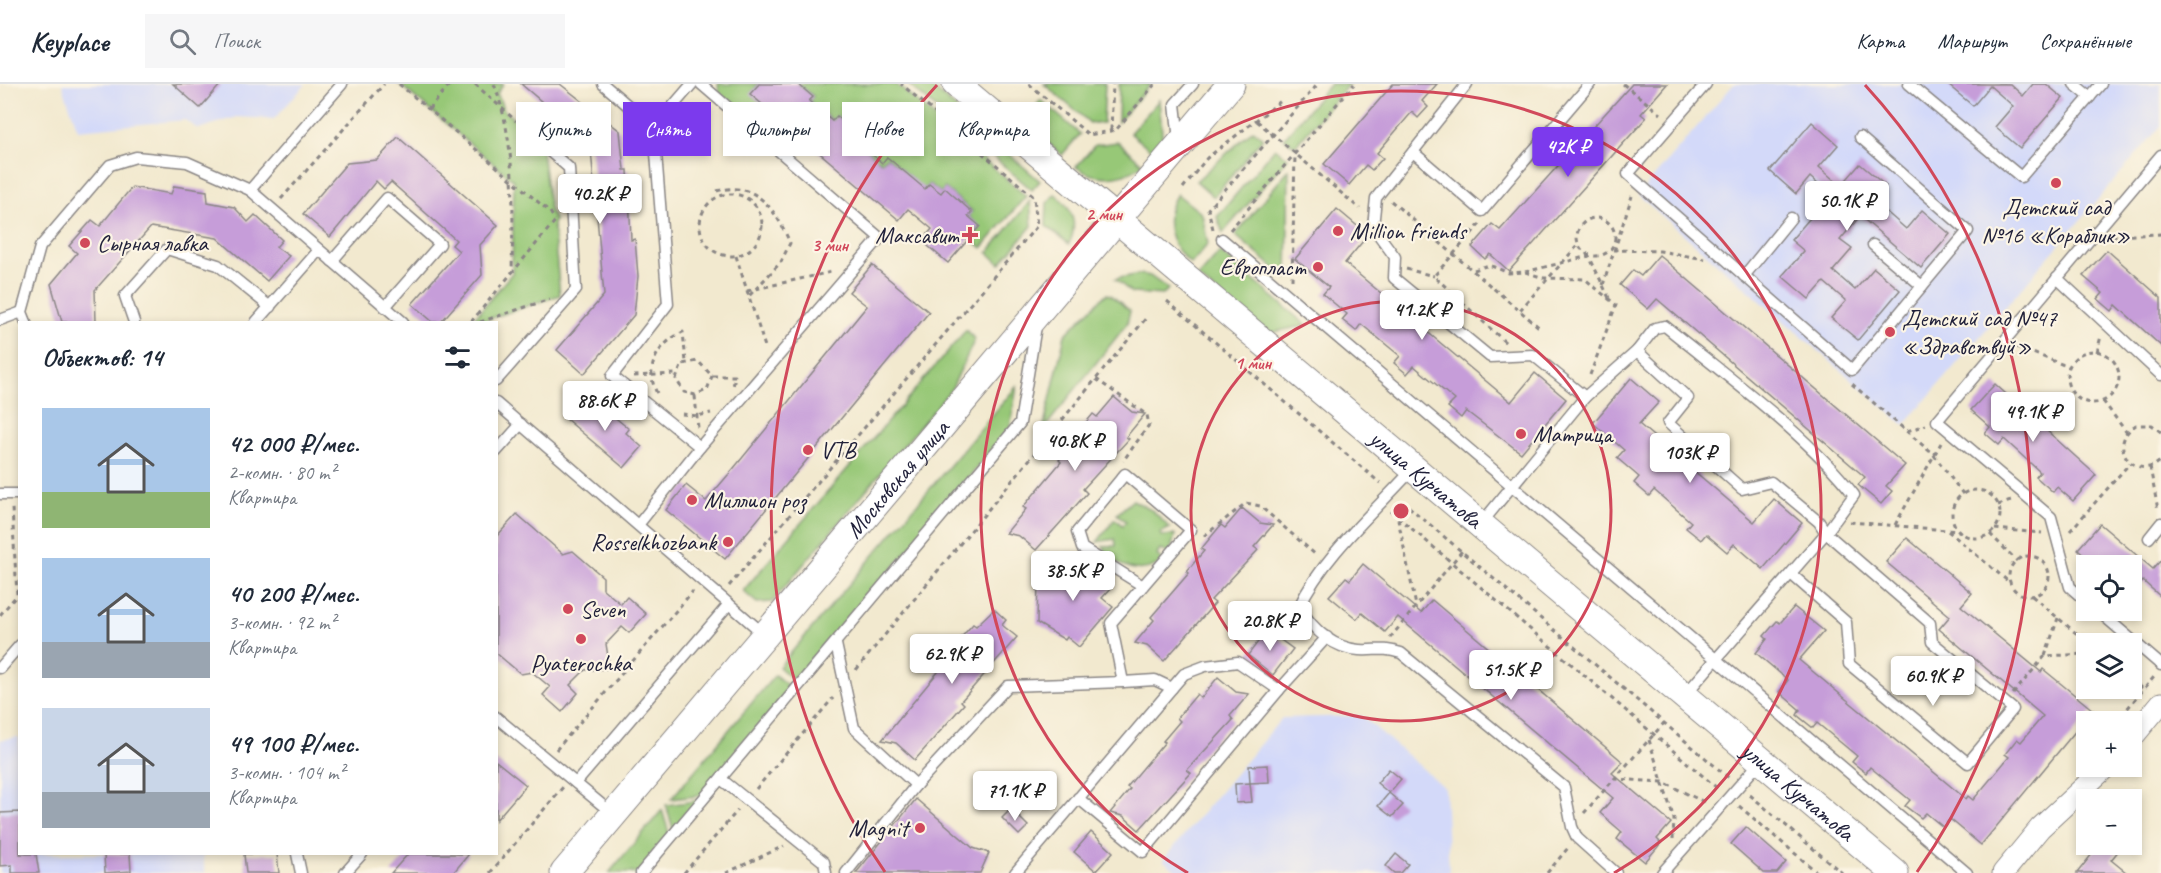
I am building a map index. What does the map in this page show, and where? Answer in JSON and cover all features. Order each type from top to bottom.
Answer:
[{"type":"street","name":"улица Курчатова","points":[[956,84],[1895,873]]},
{"type":"street","name":"Московская улица","points":[[564,873],[1231,84]]},
{"type":"street","points":[[2142,722],[2157,698]]},
{"type":"street","points":[[2003,873],[2040,828],[2095,777]]},
{"type":"lane","points":[[250,190],[342,84]]},
{"type":"lane","points":[[603,84],[624,102]]},
{"type":"lane","points":[[676,102],[692,84]]},
{"type":"lane","points":[[638,525],[700,447],[880,238],[701,84]]},
{"type":"lane","points":[[1179,145],[1175,104],[1193,84]]},
{"type":"lane","points":[[1467,84],[1376,198],[1373,227],[1395,257],[1394,278],[1490,357],[1533,355],[1585,397]]},
{"type":"lane","points":[[1413,152],[1482,211],[1590,84]]},
{"type":"lane","points":[[1706,84],[1628,174],[1852,370],[1968,231],[1860,137]]},
{"type":"lane","points":[[2074,84],[2090,97]]},
{"type":"lane","points":[[1912,85],[2021,177],[2101,84]]},
{"type":"lane","points":[[2076,592],[2070,587],[2051,517],[1936,421],[2161,155]]},
{"type":"lane","points":[[498,379],[576,290],[569,168],[555,156]]},
{"type":"lane","points":[[656,156],[668,304],[612,376],[700,447]]},
{"type":"lane","points":[[0,320],[24,317],[40,247],[110,165],[136,157],[187,162],[250,190],[402,321]]},
{"type":"lane","points":[[332,261],[387,198],[440,244],[385,307]]},
{"type":"lane","points":[[1744,276],[1791,218]]},
{"type":"lane","points":[[1222,239],[1967,873]]},
{"type":"lane","points":[[1873,245],[1922,286]]},
{"type":"lane","points":[[134,321],[125,296],[167,249],[218,265],[270,307]]},
{"type":"lane","points":[[257,321],[319,250]]},
{"type":"lane","points":[[2057,278],[2161,375]]},
{"type":"lane","points":[[641,873],[1020,423],[1038,314]]},
{"type":"lane","points":[[1480,525],[1585,397],[1637,351],[1655,328],[1665,326],[1783,425],[1840,477],[1854,495],[1826,533],[1684,696]]},
{"type":"lane","points":[[1637,351],[1688,398],[1668,423],[1742,489],[1771,482],[1819,522],[1826,533],[1930,623],[1932,642],[2013,709],[1968,763],[1849,664],[1846,622],[1791,574]]},
{"type":"lane","points":[[498,405],[765,635]]},
{"type":"lane","points":[[498,450],[521,424]]},
{"type":"lane","points":[[1413,469],[1327,564],[1308,587],[1299,607],[1310,624],[1335,644],[1356,650],[1382,647],[1401,653],[1564,786],[1574,833],[1616,873]]},
{"type":"lane","points":[[1123,682],[1111,623],[1143,586],[1191,530],[1125,474],[1077,532],[1082,548],[1143,586]]},
{"type":"lane","points":[[2149,538],[2161,524]]},
{"type":"lane","points":[[573,781],[725,600]]},
{"type":"lane","points":[[2110,621],[2161,665]]},
{"type":"lane","points":[[1078,798],[1143,852],[1327,637]]},
{"type":"lane","points":[[836,644],[854,728],[916,785]]},
{"type":"lane","points":[[0,668],[18,647]]},
{"type":"lane","points":[[1015,873],[1184,674],[1205,666],[1238,662],[1280,690]]},
{"type":"lane","points":[[846,873],[916,785],[1008,686],[1155,680],[1172,688]]},
{"type":"lane","points":[[498,719],[613,814]]},
{"type":"lane","points":[[1662,873],[1761,761]]},
{"type":"lane","points":[[722,779],[824,862],[826,873]]},
{"type":"lane","points":[[297,855],[300,873]]},
{"type":"lane","points":[[345,873],[361,855]]},
{"type":"path","points":[[272,210],[384,84]]},
{"type":"path","points":[[399,84],[550,212],[555,220]]},
{"type":"path","points":[[429,109],[450,84]]},
{"type":"path","points":[[475,84],[516,121]]},
{"type":"path","points":[[494,84],[504,110],[514,181],[512,273]]},
{"type":"path","points":[[725,600],[1037,226],[1035,198],[901,84]]},
{"type":"path","points":[[1029,84],[1089,135],[1116,130],[1155,84]]},
{"type":"path","points":[[1112,131],[1113,84]]},
{"type":"path","points":[[1208,209],[1317,84]]},
{"type":"path","points":[[1222,239],[1353,84]]},
{"type":"path","points":[[1623,84],[1672,123]]},
{"type":"path","points":[[1183,188],[1207,158],[1281,101]]},
{"type":"path","points":[[1257,121],[1373,220]]},
{"type":"path","points":[[1291,287],[1295,153]]},
{"type":"path","points":[[717,191],[733,187],[747,189],[774,210],[790,243],[781,262],[749,296]]},
{"type":"path","points":[[1380,192],[1540,328]]},
{"type":"path","points":[[731,194],[750,201],[761,218],[762,228],[754,247],[736,256],[716,252],[702,237],[700,228],[700,217],[712,200],[731,194]]},
{"type":"path","points":[[1612,250],[1632,196]]},
{"type":"path","points":[[1601,292],[1603,285],[1612,250],[1614,244],[1613,228],[1602,219],[1587,219],[1577,230],[1578,245],[1589,256],[1603,285],[1610,300]]},
{"type":"path","points":[[555,220],[572,221]]},
{"type":"path","points":[[472,321],[555,220]]},
{"type":"path","points":[[1434,276],[1482,222]]},
{"type":"path","points":[[2092,237],[2161,234]]},
{"type":"path","points":[[1520,310],[1578,245]]},
{"type":"path","points":[[1474,270],[1489,266],[1509,273],[1525,272],[1589,256],[1604,255],[1612,250],[1660,251],[1707,260]]},
{"type":"path","points":[[736,256],[771,366]]},
{"type":"path","points":[[747,291],[856,266]]},
{"type":"path","points":[[1395,267],[1434,276],[1518,356]]},
{"type":"path","points":[[1525,272],[1548,278],[1585,279],[1616,305],[1589,374],[1600,384]]},
{"type":"path","points":[[483,321],[576,290]]},
{"type":"path","points":[[1167,301],[1382,485],[1389,496],[1462,551],[1842,873]]},
{"type":"path","points":[[684,873],[845,684],[1147,317]]},
{"type":"path","points":[[660,399],[653,387],[653,360],[660,347],[670,338],[683,332],[686,362],[676,379],[684,392],[695,395],[707,390],[712,376]]},
{"type":"path","points":[[2003,342],[2069,367]]},
{"type":"path","points":[[2101,352],[2116,365],[2119,375],[2117,386],[2112,395],[2103,401],[2093,403],[2074,395],[2067,377],[2069,367],[2082,353],[2101,352]]},
{"type":"path","points":[[686,362],[698,361],[712,376],[735,376],[732,394]]},
{"type":"path","points":[[612,376],[677,374]]},
{"type":"path","points":[[1096,379],[1147,414],[1149,425],[1120,464],[1125,474]]},
{"type":"path","points":[[695,395],[700,447]]},
{"type":"path","points":[[2103,401],[2127,433]]},
{"type":"path","points":[[677,412],[697,416],[717,409]]},
{"type":"path","points":[[1907,431],[1936,421]]},
{"type":"path","points":[[2160,429],[2144,424],[2136,425],[2127,433],[2122,447],[2130,463],[2140,467],[2150,467],[2161,460]]},
{"type":"path","points":[[1894,525],[1949,431]]},
{"type":"path","points":[[1995,529],[2057,539],[2130,463]]},
{"type":"path","points":[[2150,467],[2159,512]]},
{"type":"path","points":[[1382,485],[1389,496],[1389,510],[1816,872]]},
{"type":"path","points":[[1838,517],[1851,522],[1959,531],[1976,539],[1990,534],[1995,529],[2000,514],[1998,505],[1992,496],[1983,491],[1973,490],[1963,494],[1953,507],[1951,516],[1959,531]]},
{"type":"path","points":[[0,615],[17,595],[10,494]]},
{"type":"path","points":[[1191,530],[1206,536],[1246,503],[1260,506],[1327,564]]},
{"type":"path","points":[[1397,517],[1416,606]]},
{"type":"path","points":[[1947,530],[2011,584],[2016,591],[2032,596],[2076,633]]},
{"type":"path","points":[[1990,534],[2017,561]]},
{"type":"path","points":[[1382,647],[1462,551]]},
{"type":"path","points":[[2011,584],[2012,567],[2017,561],[2030,556],[2037,558],[2047,568],[2049,575],[2044,589],[2032,596]]},
{"type":"path","points":[[548,760],[702,581]]},
{"type":"path","points":[[2006,702],[2045,656],[2058,618]]},
{"type":"path","points":[[2045,656],[2076,654]]},
{"type":"path","points":[[2125,711],[2155,676]]},
{"type":"path","points":[[2144,689],[2157,698]]},
{"type":"path","points":[[1547,873],[1614,779],[1664,723]]},
{"type":"path","points":[[1649,740],[1674,819],[1672,862]]},
{"type":"path","points":[[1614,779],[1663,782],[1714,807],[1729,798]]},
{"type":"path","points":[[490,873],[573,781]]},
{"type":"path","points":[[726,873],[797,840]]},
{"type":"shaded area","points":[[62,84],[306,84],[274,119],[237,117],[198,129],[185,120],[78,130]]},
{"type":"shaded area","name":"Детский сад №47 «Здравствуй»","points":[[1734,84],[2161,84],[2161,126],[1904,425],[1638,195]]},
{"type":"shaded area","points":[[1362,716],[1445,788],[1449,873],[1179,873],[1163,860],[1282,718]]},
{"type":"shaded area","points":[[18,737],[18,855],[203,855],[205,873],[0,873],[0,740]]},
{"type":"green space","points":[[399,84],[504,84],[497,93],[504,110],[516,121],[516,156],[543,156],[550,212],[555,220],[553,224],[560,295],[483,321],[472,321],[512,273],[514,181]]},
{"type":"green space","points":[[718,84],[759,84],[751,94],[760,102],[728,102],[719,94]]},
{"type":"green space","points":[[798,84],[896,84],[917,102],[842,102],[842,120],[837,116],[833,121],[830,118],[830,102],[810,102],[813,96]]},
{"type":"green space","points":[[908,84],[928,84],[949,102],[936,102],[936,108]]},
{"type":"green space","points":[[1044,84],[1105,84],[1103,123],[1090,123]]},
{"type":"green space","points":[[1119,84],[1151,84],[1118,122]]},
{"type":"green space","points":[[1330,84],[1349,84],[1295,146],[1284,138]]},
{"type":"green space","points":[[1159,100],[1163,143],[1155,153],[1130,133]]},
{"type":"green space","points":[[924,108],[936,118],[936,156],[980,156],[1026,196],[982,248],[970,238],[980,227],[968,216],[972,211],[945,188],[941,193],[929,184],[920,195],[912,179],[887,157],[882,162],[875,156],[924,156]]},
{"type":"green space","points":[[1050,108],[1080,134],[1062,155],[1050,145]]},
{"type":"green space","points":[[1253,130],[1263,138],[1214,197],[1196,181]]},
{"type":"green space","points":[[1118,142],[1143,164],[1127,173],[1110,177],[1093,175],[1076,167],[1095,145]]},
{"type":"green space","points":[[1275,148],[1288,158],[1223,233],[1217,217]]},
{"type":"green space","points":[[992,156],[1011,156],[1040,181],[1032,190]]},
{"type":"green space","points":[[1289,169],[1287,279],[1235,235]]},
{"type":"green space","points":[[1055,194],[1070,210],[1072,216],[1073,229],[1069,244],[1046,226],[1047,203]]},
{"type":"green space","points":[[1177,194],[1202,214],[1208,244],[1191,264],[1177,249],[1170,232],[1169,213]]},
{"type":"green space","points":[[1030,201],[1032,226],[1000,264],[988,253]]},
{"type":"green space","points":[[1220,252],[1306,325],[1266,334],[1198,277]]},
{"type":"green space","points":[[1140,274],[1150,276],[1168,289],[1163,295],[1132,293],[1115,279]]},
{"type":"green space","points":[[1106,294],[1111,295],[1130,311],[1127,324],[1043,430],[1065,335]]},
{"type":"green space","points":[[966,330],[975,339],[952,388],[772,602],[757,603],[743,591]]},
{"type":"green space","points":[[1017,386],[1010,428],[797,683],[779,667]]},
{"type":"green space","points":[[1133,500],[1153,511],[1170,528],[1160,533],[1161,536],[1175,535],[1170,553],[1160,550],[1157,555],[1163,561],[1146,569],[1130,568],[1114,560],[1103,546],[1116,546],[1115,539],[1097,542],[1115,519],[1122,525],[1126,522],[1117,514]]},
{"type":"green space","points":[[775,675],[793,690],[705,795],[671,799]]},
{"type":"green space","points":[[702,800],[674,832],[666,805]]},
{"type":"green space","points":[[662,810],[670,836],[639,873],[609,873]]},
{"type":"building","points":[[173,84],[221,84],[200,108]]},
{"type":"building","points":[[521,84],[560,84],[583,102],[542,102]]},
{"type":"building","points":[[759,84],[798,84],[813,97],[810,102],[759,102],[750,94]]},
{"type":"building","points":[[1393,84],[1437,84],[1422,101],[1428,107],[1418,118],[1412,112],[1377,153],[1383,158],[1372,170],[1366,165],[1349,185],[1324,164]]},
{"type":"building","points":[[1632,84],[1667,84],[1641,114],[1646,118],[1509,271],[1490,254],[1485,259],[1472,247],[1492,224],[1500,230]]},
{"type":"building","points":[[1947,84],[2010,84],[2023,96],[2033,84],[2046,84],[2063,98],[2020,148],[1995,127],[2013,106],[1990,86],[1973,106]]},
{"type":"building","points":[[837,116],[842,120],[842,156],[874,156],[882,163],[887,157],[925,189],[929,184],[941,193],[945,188],[972,212],[968,216],[980,226],[948,263],[922,241],[932,229],[908,209],[899,220],[823,156],[830,156],[830,119],[832,121]]},
{"type":"building","points":[[1812,122],[1838,145],[1819,167],[1841,186],[1860,164],[1886,186],[1874,201],[1906,229],[1922,210],[1950,234],[1921,268],[1860,216],[1840,240],[1852,249],[1833,271],[1855,290],[1874,268],[1900,290],[1858,340],[1831,318],[1846,301],[1824,282],[1809,299],[1782,276],[1804,251],[1791,240],[1830,195],[1810,177],[1796,194],[1770,171]]},
{"type":"building","points":[[611,124],[620,131],[624,170],[628,170],[631,240],[635,239],[638,276],[634,315],[584,374],[557,350],[604,295],[592,156],[611,156]]},
{"type":"building","points":[[398,137],[498,225],[480,245],[482,275],[442,321],[432,321],[412,304],[459,251],[452,245],[456,240],[391,182],[384,189],[376,181],[330,237],[303,214],[347,163],[377,160]]},
{"type":"building","points":[[174,186],[207,191],[208,202],[234,207],[248,222],[255,215],[282,240],[276,247],[289,256],[267,281],[217,238],[151,227],[95,290],[96,321],[62,321],[51,284],[77,253],[69,246],[92,220],[100,226],[132,187],[171,194]]},
{"type":"building","points":[[1337,209],[1368,235],[1345,263],[1511,402],[1535,373],[1566,399],[1521,453],[1466,411],[1461,418],[1448,407],[1455,400],[1414,366],[1407,374],[1394,363],[1400,356],[1361,324],[1356,331],[1342,320],[1347,314],[1323,294],[1329,287],[1295,259]]},
{"type":"building","points":[[2107,250],[2161,298],[2161,346],[2116,305],[2112,311],[2098,299],[2103,293],[2083,276]]},
{"type":"building","points":[[1659,255],[1905,465],[1886,486],[1892,491],[1881,504],[1858,485],[1865,477],[1657,299],[1648,309],[1620,285],[1633,270],[1641,276]]},
{"type":"building","points":[[872,265],[929,312],[725,559],[666,510],[686,485],[706,501],[734,468],[867,306],[849,292]]},
{"type":"building","points":[[1631,378],[1659,402],[1639,424],[1754,522],[1774,499],[1802,523],[1763,569],[1734,544],[1727,552],[1706,534],[1701,540],[1686,528],[1691,522],[1654,490],[1649,496],[1634,483],[1639,477],[1617,458],[1624,450],[1593,423]]},
{"type":"building","points":[[1995,384],[2096,475],[2073,501],[2057,487],[2053,492],[2036,477],[2040,472],[2004,439],[1999,445],[1985,433],[1990,427],[1971,410]]},
{"type":"building","points":[[583,397],[597,409],[600,405],[629,429],[626,433],[642,447],[624,468],[566,419]]},
{"type":"building","points":[[1114,397],[1132,412],[1145,414],[1126,437],[1129,439],[1083,489],[1087,493],[1036,550],[1019,536],[1006,533],[1026,509],[1023,507],[1061,462],[1059,460],[1076,440],[1073,438],[1093,414],[1097,417]]},
{"type":"building","points":[[1242,508],[1260,523],[1273,525],[1254,547],[1258,550],[1211,600],[1215,603],[1164,661],[1147,646],[1135,643],[1154,620],[1151,617],[1189,573],[1187,571],[1204,551],[1201,549],[1221,525],[1225,528]]},
{"type":"building","name":"Seven","points":[[517,514],[563,554],[573,551],[603,577],[603,589],[621,604],[627,597],[646,614],[629,633],[622,627],[606,644],[610,669],[585,670],[570,685],[578,693],[562,712],[543,695],[550,687],[532,672],[521,674],[498,655],[498,535]]},
{"type":"building","points":[[2100,524],[2137,555],[2085,555],[2078,549]]},
{"type":"building","points":[[1907,538],[1972,593],[1961,606],[2041,672],[2043,669],[2076,696],[2076,699],[2080,699],[2093,710],[2076,711],[2076,730],[1981,845],[1950,819],[1943,827],[1926,813],[1921,818],[1905,806],[1910,800],[1870,767],[1866,773],[1852,762],[1857,756],[1817,723],[1813,728],[1797,715],[1800,710],[1779,692],[1788,680],[1756,653],[1767,639],[1764,636],[1794,607],[1824,631],[1799,660],[1966,799],[1968,796],[1973,800],[2009,757],[2005,754],[2017,739],[2021,742],[2043,716],[1939,629],[1950,616],[1886,562]]},
{"type":"building","points":[[2142,560],[2153,569],[2161,560],[2161,597],[2143,581]]},
{"type":"building","points":[[1363,564],[1421,613],[1432,600],[1623,762],[1612,773],[1671,823],[1657,839],[1661,843],[1645,862],[1617,839],[1622,832],[1600,813],[1613,798],[1398,617],[1385,632],[1362,613],[1357,619],[1329,596],[1346,577],[1350,580]]},
{"type":"building","points":[[1076,565],[1099,568],[1111,575],[1104,582],[1111,588],[1102,598],[1113,607],[1079,647],[1067,637],[1065,640],[1037,623],[1038,579],[1047,573]]},
{"type":"building","points":[[994,609],[1006,620],[1002,625],[1017,637],[961,701],[964,704],[915,760],[896,743],[882,740],[938,672],[953,651],[951,649],[973,624],[976,626]]},
{"type":"building","points":[[1267,630],[1293,649],[1273,675],[1248,655]]},
{"type":"building","points":[[1218,677],[1236,692],[1249,694],[1230,716],[1233,720],[1187,770],[1191,773],[1139,830],[1123,816],[1110,813],[1130,789],[1127,787],[1180,721],[1177,718],[1197,694],[1201,698]]},
{"type":"building","points":[[498,763],[526,785],[498,818]]},
{"type":"building","points":[[1268,765],[1269,782],[1250,783],[1249,766]]},
{"type":"building","points":[[1389,769],[1401,779],[1389,793],[1377,783]]},
{"type":"building","points":[[1250,783],[1252,802],[1236,803],[1235,784]]},
{"type":"building","points":[[1389,793],[1403,805],[1392,817],[1378,806]]},
{"type":"building","name":"Magnit","points":[[916,799],[973,848],[989,853],[980,873],[856,873]]},
{"type":"building","points":[[1011,809],[1028,826],[1019,835],[1002,818]]},
{"type":"building","points":[[18,812],[18,855],[36,855],[39,873],[12,873],[12,865],[0,866],[0,813]]},
{"type":"building","points":[[1746,827],[1786,862],[1777,873],[1764,873],[1731,844]]},
{"type":"building","points":[[1091,832],[1113,852],[1096,871],[1074,852]]},
{"type":"building","points":[[1396,854],[1408,864],[1400,873],[1394,873],[1386,866]]},
{"type":"building","points":[[104,855],[130,855],[131,871],[105,873]]},
{"type":"building","points":[[244,855],[277,855],[279,873],[246,873]]},
{"type":"building","points":[[407,855],[468,855],[453,873],[391,873]]},
{"type":"building","points":[[2091,855],[2115,855],[2111,860],[2127,873],[2077,873]]},
{"type":"place","name":"Детский сад №16 «Кораблик»","points":[[2056,183]]},
{"type":"place","name":"Million friends","points":[[1338,231]]},
{"type":"place","name":"Максавит","points":[[970,235]]},
{"type":"place","name":"Сырная лавка","points":[[85,243]]},
{"type":"place","name":"Европласт","points":[[1318,267]]},
{"type":"place","name":"Детский сад №47 «Здравствуй»","points":[[1890,332]]},
{"type":"place","name":"Матрица","points":[[1521,434]]},
{"type":"place","name":"VTB","points":[[808,450]]},
{"type":"place","name":"Миллион роз","points":[[692,500]]},
{"type":"place","name":"Rosselkhozbank","points":[[728,542]]},
{"type":"place","name":"Seven","points":[[568,609]]},
{"type":"place","name":"Pyaterochka","points":[[581,639]]},
{"type":"place","name":"Magnit","points":[[920,828]]}]
